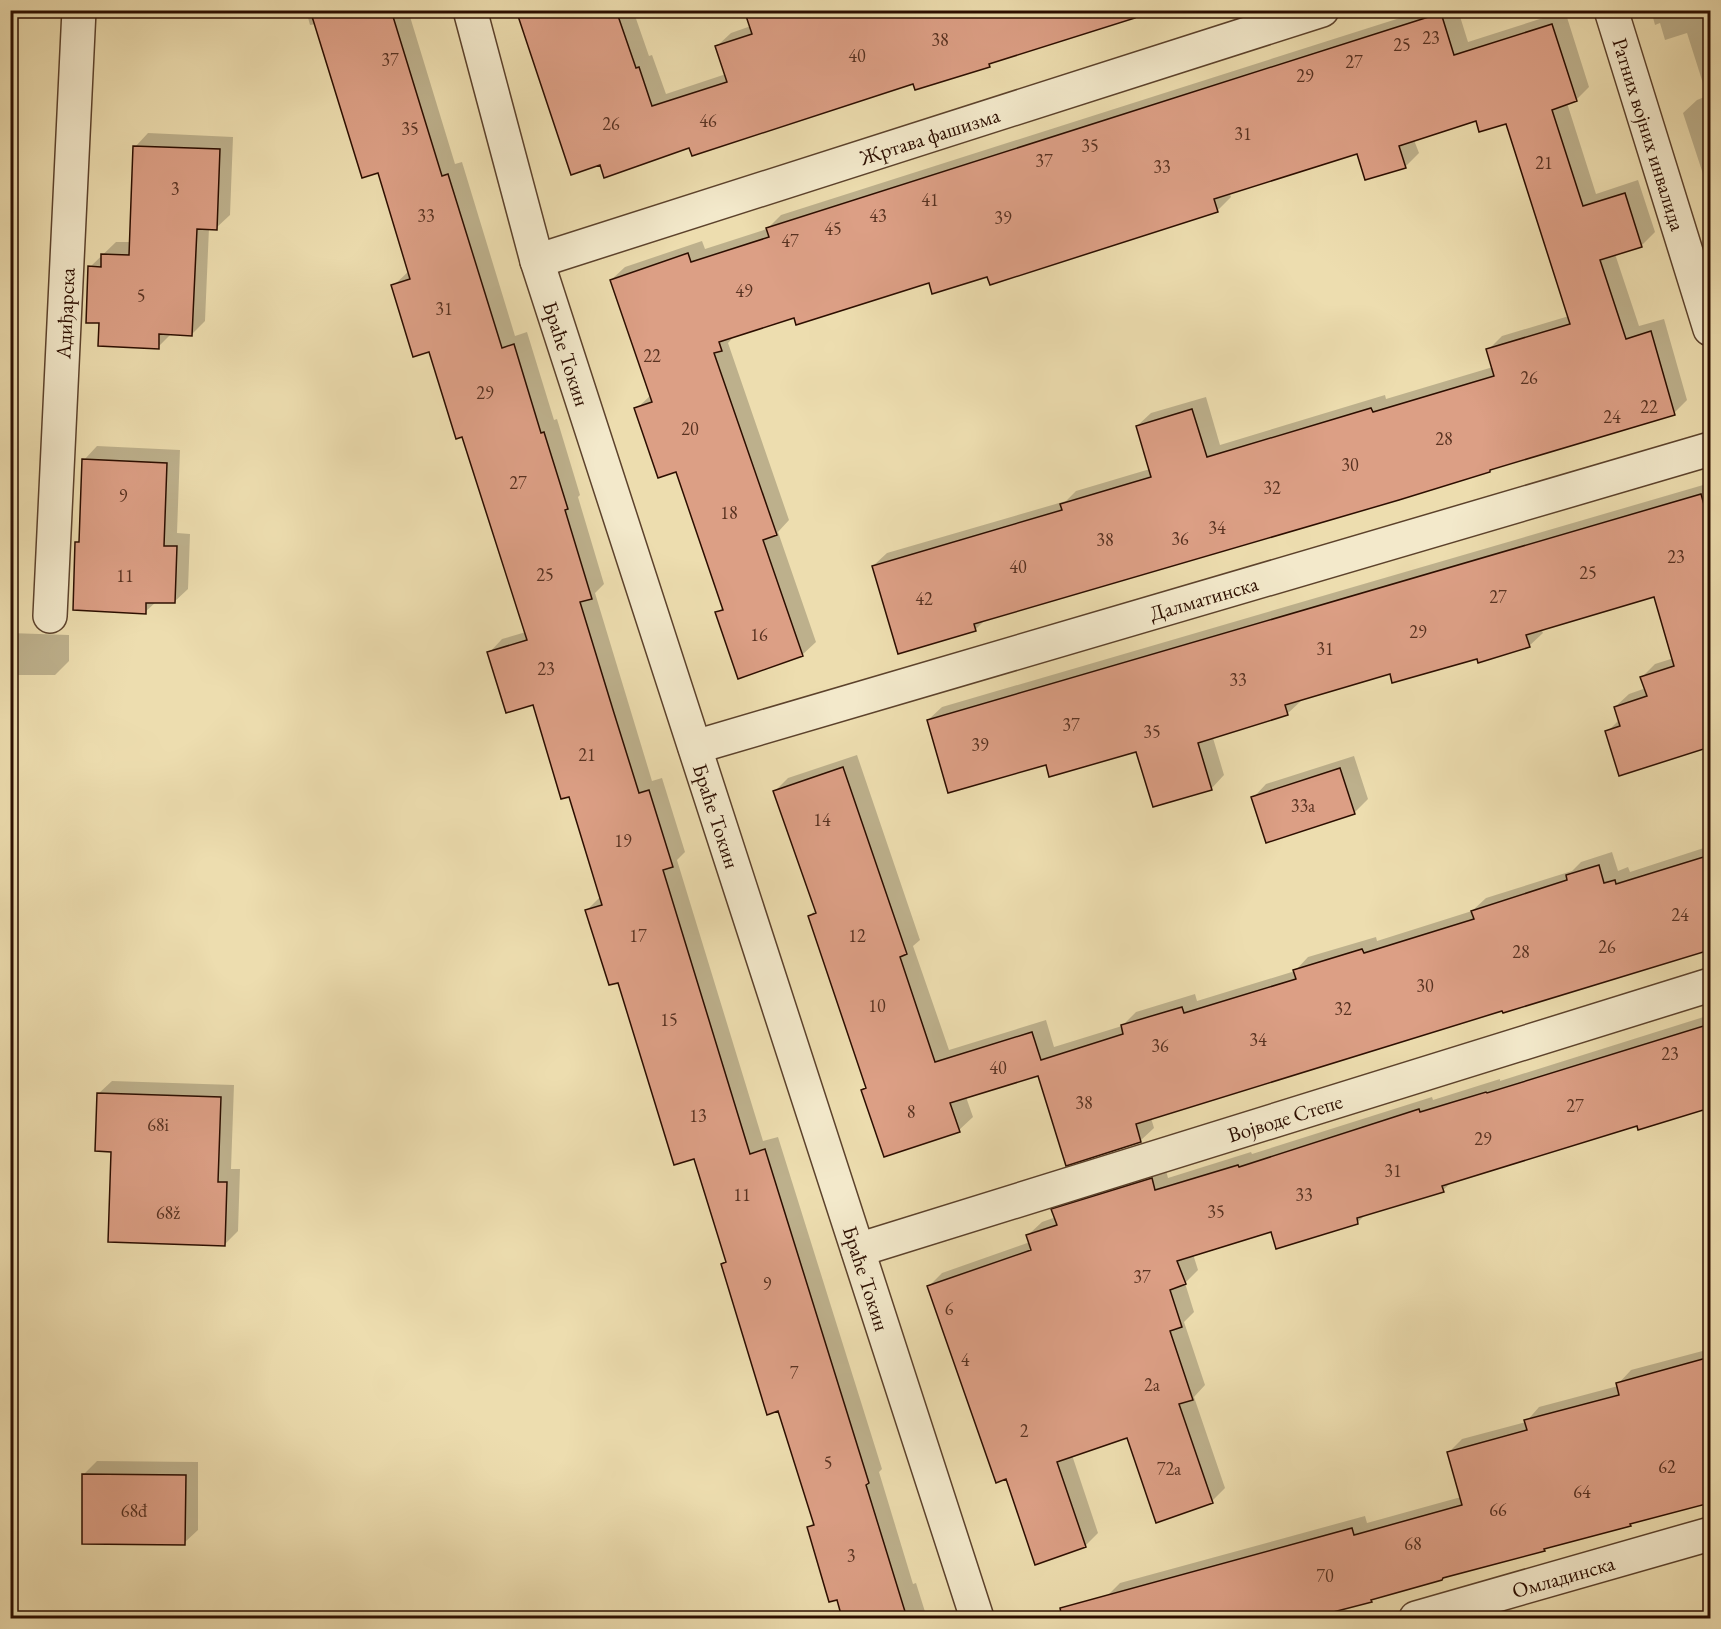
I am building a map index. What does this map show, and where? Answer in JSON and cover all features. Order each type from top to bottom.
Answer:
[{"type":"street","name":"Адиђарска","points":[[50,616],[79,10]]},
{"type":"street","name":"Браће Токин","points":[[470,10],[537,261],[977,1618]]},
{"type":"street","name":"Жртава фашизма","points":[[537,261],[1322,10]]},
{"type":"street","name":"Ратних војних инвалида","points":[[1611,10],[1710,329]]},
{"type":"street","name":"Далматинска","points":[[695,747],[1710,449]]},
{"type":"street","name":"Војводе Степе","points":[[858,1250],[1710,985]]},
{"type":"street","name":"Омладинска","points":[[1416,1618],[1710,1534]]},
{"type":"building","points":[[310,10],[391,10],[442,176],[448,174],[502,348],[514,344],[541,433],[544,432],[592,599],[580,602],[639,793],[649,790],[673,867],[663,870],[750,1154],[765,1149],[869,1483],[866,1485],[907,1618],[842,1618],[837,1600],[829,1602],[807,1527],[814,1525],[778,1411],[767,1415],[721,1264],[726,1262],[694,1159],[674,1165],[618,983],[609,985],[585,910],[602,905],[569,797],[561,799],[533,705],[506,713],[487,652],[527,640],[462,437],[456,439],[429,352],[413,357],[391,285],[410,279],[378,173],[362,178]]},
{"type":"building","points":[[516,10],[616,10],[652,106],[727,82],[715,46],[752,34],[746,16],[764,10],[1134,10],[1135,18],[915,90],[913,84],[692,156],[689,148],[604,178],[600,165],[571,175]]},
{"type":"building","points":[[1441,13],[1454,55],[1552,24],[1577,101],[1552,110],[1583,206],[1625,193],[1642,247],[1600,260],[1626,339],[1651,331],[1675,415],[1490,470],[1490,472],[1399,500],[974,624],[976,631],[898,654],[872,566],[1062,510],[1060,504],[1151,477],[1136,426],[1192,409],[1207,457],[1371,408],[1373,412],[1494,376],[1486,349],[1570,324],[1506,124],[1479,132],[1476,121],[1399,146],[1406,168],[1365,180],[1357,154],[1214,199],[1218,212],[990,285],[987,277],[932,294],[929,283],[796,325],[794,318],[719,342],[722,351],[714,353],[777,535],[763,540],[803,656],[738,679],[715,612],[723,610],[676,472],[658,478],[634,408],[652,402],[610,280],[688,253],[691,262],[769,237],[766,228]]},
{"type":"building","points":[[133,146],[220,149],[217,230],[197,229],[192,336],[159,334],[159,349],[98,346],[99,323],[86,323],[88,266],[101,267],[101,254],[129,255]]},
{"type":"building","points":[[82,459],[167,463],[164,546],[177,546],[175,603],[146,603],[146,614],[73,610],[75,542],[79,542]]},
{"type":"building","points":[[1701,494],[1710,526],[1710,747],[1619,776],[1605,731],[1620,726],[1614,707],[1647,696],[1640,677],[1674,666],[1654,597],[1526,635],[1530,647],[1478,663],[1477,659],[1392,683],[1390,674],[1285,705],[1288,715],[1198,743],[1212,790],[1153,807],[1136,752],[1049,777],[1046,765],[948,793],[927,720]]},
{"type":"building","points":[[843,767],[907,954],[900,957],[935,1062],[1032,1032],[1041,1060],[1123,1034],[1121,1025],[1182,1007],[1184,1013],[1296,979],[1293,970],[1362,949],[1364,953],[1474,919],[1471,911],[1567,880],[1566,875],[1599,865],[1604,883],[1615,880],[1616,884],[1710,855],[1710,950],[1503,1013],[1502,1011],[1136,1124],[1141,1142],[1066,1166],[1038,1076],[950,1103],[960,1132],[884,1157],[861,1090],[866,1088],[808,916],[816,913],[773,791]]},
{"type":"building","points":[[1340,768],[1355,814],[1266,843],[1251,797]]},
{"type":"building","points":[[1710,1024],[1710,1108],[1638,1130],[1637,1126],[1442,1186],[1444,1192],[1357,1218],[1358,1224],[1276,1249],[1271,1232],[1177,1261],[1186,1284],[1170,1290],[1182,1327],[1170,1331],[1193,1400],[1179,1404],[1213,1503],[1156,1523],[1127,1438],[1057,1462],[1086,1547],[1035,1565],[1006,1479],[996,1483],[927,1286],[1031,1250],[1026,1235],[1057,1225],[1051,1209],[1152,1178],[1155,1190],[1238,1165],[1239,1167],[1419,1109],[1420,1112],[1487,1093]]},
{"type":"building","points":[[97,1093],[221,1097],[218,1182],[227,1182],[225,1246],[108,1242],[111,1152],[95,1151]]},
{"type":"building","points":[[1710,1357],[1710,1503],[1630,1524],[1631,1526],[1544,1549],[1545,1551],[1443,1578],[1371,1600],[1372,1602],[1310,1618],[1062,1618],[1060,1608],[1352,1528],[1354,1535],[1462,1505],[1447,1452],[1527,1430],[1524,1420],[1619,1395],[1616,1383]]},
{"type":"building","points":[[82,1474],[186,1475],[185,1545],[82,1544]]}]
